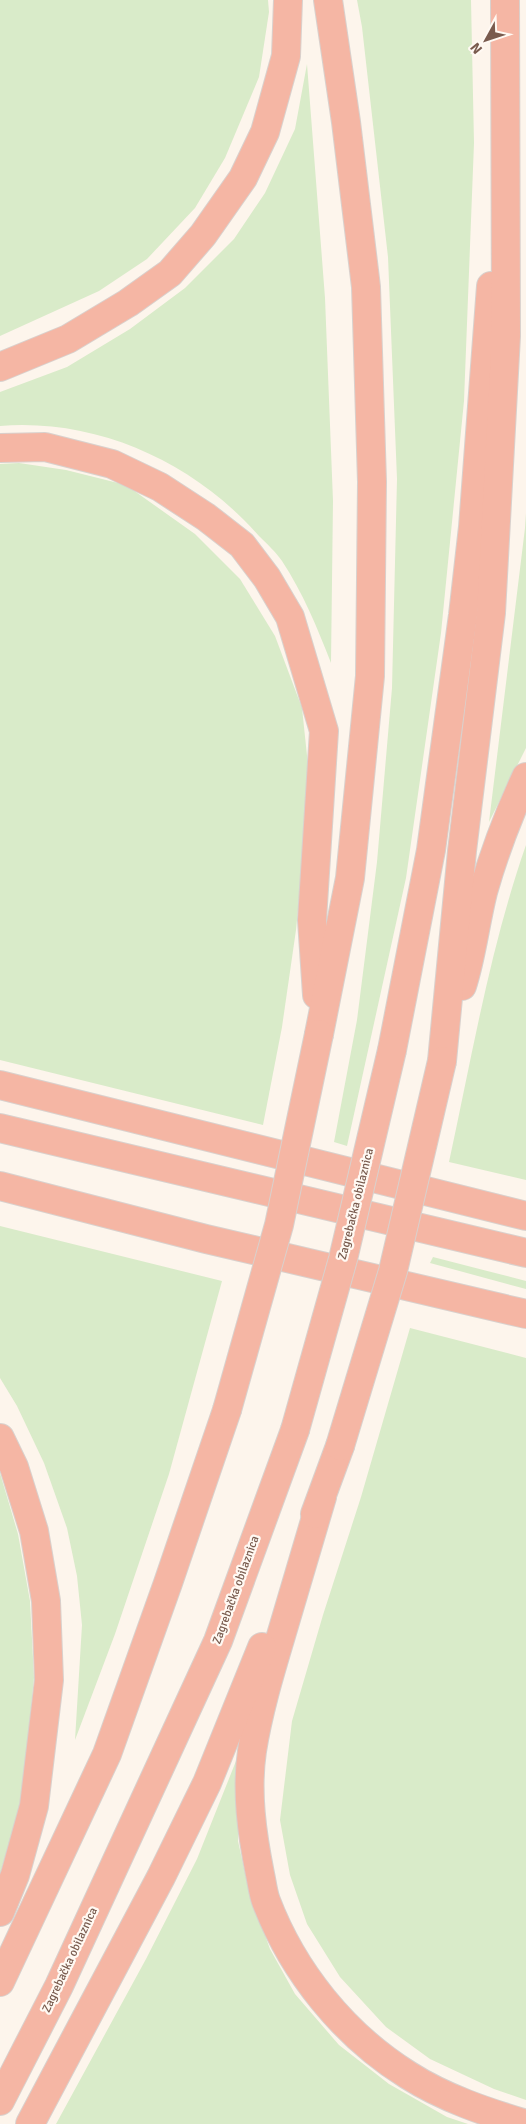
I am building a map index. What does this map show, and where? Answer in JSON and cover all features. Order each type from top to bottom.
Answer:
[{"type":"highway","points":[[0,367],[68,339],[128,303],[170,273],[203,235],[243,178],[265,132],[286,56],[288,0]]},
{"type":"highway","points":[[0,1982],[107,1754],[227,1410],[279,1225],[350,878],[370,676],[372,482],[366,287],[346,122],[328,0]]},
{"type":"highway","points":[[443,1053],[462,852],[491,613],[506,336],[505,0]]},
{"type":"highway","name":"Zagrebačka obilaznica","points":[[0,2101],[59,1986],[218,1641],[294,1430],[343,1259],[392,1050],[431,850],[474,527],[486,337],[504,139]]},
{"type":"highway","points":[[0,448],[45,447],[112,464],[160,488],[206,517],[242,545],[267,578],[290,617],[324,731],[312,920],[319,1034]]},
{"type":"highway","points":[[30,2124],[156,1885],[207,1783],[322,1497],[340,1446],[393,1271],[443,1053],[470,963],[486,884],[503,828],[526,777]]},
{"type":"highway","points":[[2,1085],[526,1216]]},
{"type":"highway","points":[[0,1128],[526,1253]]},
{"type":"highway","points":[[0,1186],[206,1238],[526,1314]]},
{"type":"highway","points":[[0,1438],[14,1467],[34,1531],[46,1601],[49,1680],[34,1806],[15,1875],[0,1912]]},
{"type":"highway","points":[[322,1497],[262,1700],[252,1752],[250,1803],[255,1850],[265,1899],[306,1978],[335,2014],[367,2044],[408,2075],[448,2096],[496,2115],[526,2124]]},
{"type":"green space","points":[[0,0],[268,0],[269,12],[259,77],[225,158],[195,208],[147,259],[99,291],[0,336]]},
{"type":"green space","points":[[357,0],[471,0],[474,143],[464,401],[441,633],[406,878],[347,1146],[334,1142],[357,1020],[377,862],[392,688],[397,479],[388,257],[362,27]]},
{"type":"green space","points":[[307,64],[325,298],[333,501],[331,663],[297,585],[277,554],[234,510],[205,487],[175,467],[142,451],[108,438],[73,430],[37,425],[0,426],[0,392],[67,367],[130,329],[185,288],[234,239],[265,193],[295,129]]},
{"type":"green space","points":[[19,463],[66,470],[126,485],[195,534],[240,579],[275,636],[302,708],[310,784],[296,930],[282,1027],[263,1125],[0,1060],[0,464]]},
{"type":"green space","points":[[526,513],[526,748],[489,822],[525,528]]},
{"type":"green space","points":[[526,845],[526,1180],[449,1162],[492,963],[513,884]]},
{"type":"green space","points":[[0,1226],[222,1281],[169,1474],[115,1634],[75,1740],[82,1625],[77,1576],[67,1528],[44,1463],[17,1406],[0,1378]]},
{"type":"green space","points":[[433,1257],[526,1281],[526,1289],[430,1263]]},
{"type":"green space","points":[[410,1328],[526,1358],[526,2100],[494,2089],[430,2059],[386,2027],[340,1977],[307,1924],[290,1875],[280,1820],[292,1721],[323,1615],[361,1497]]},
{"type":"green space","points":[[0,1473],[18,1534],[30,1601],[34,1678],[22,1798],[0,1874]]},
{"type":"green space","points":[[238,1756],[238,1841],[249,1891],[270,1949],[295,1994],[339,2045],[389,2084],[447,2117],[468,2124],[56,2124],[146,1959],[197,1859]]}]
